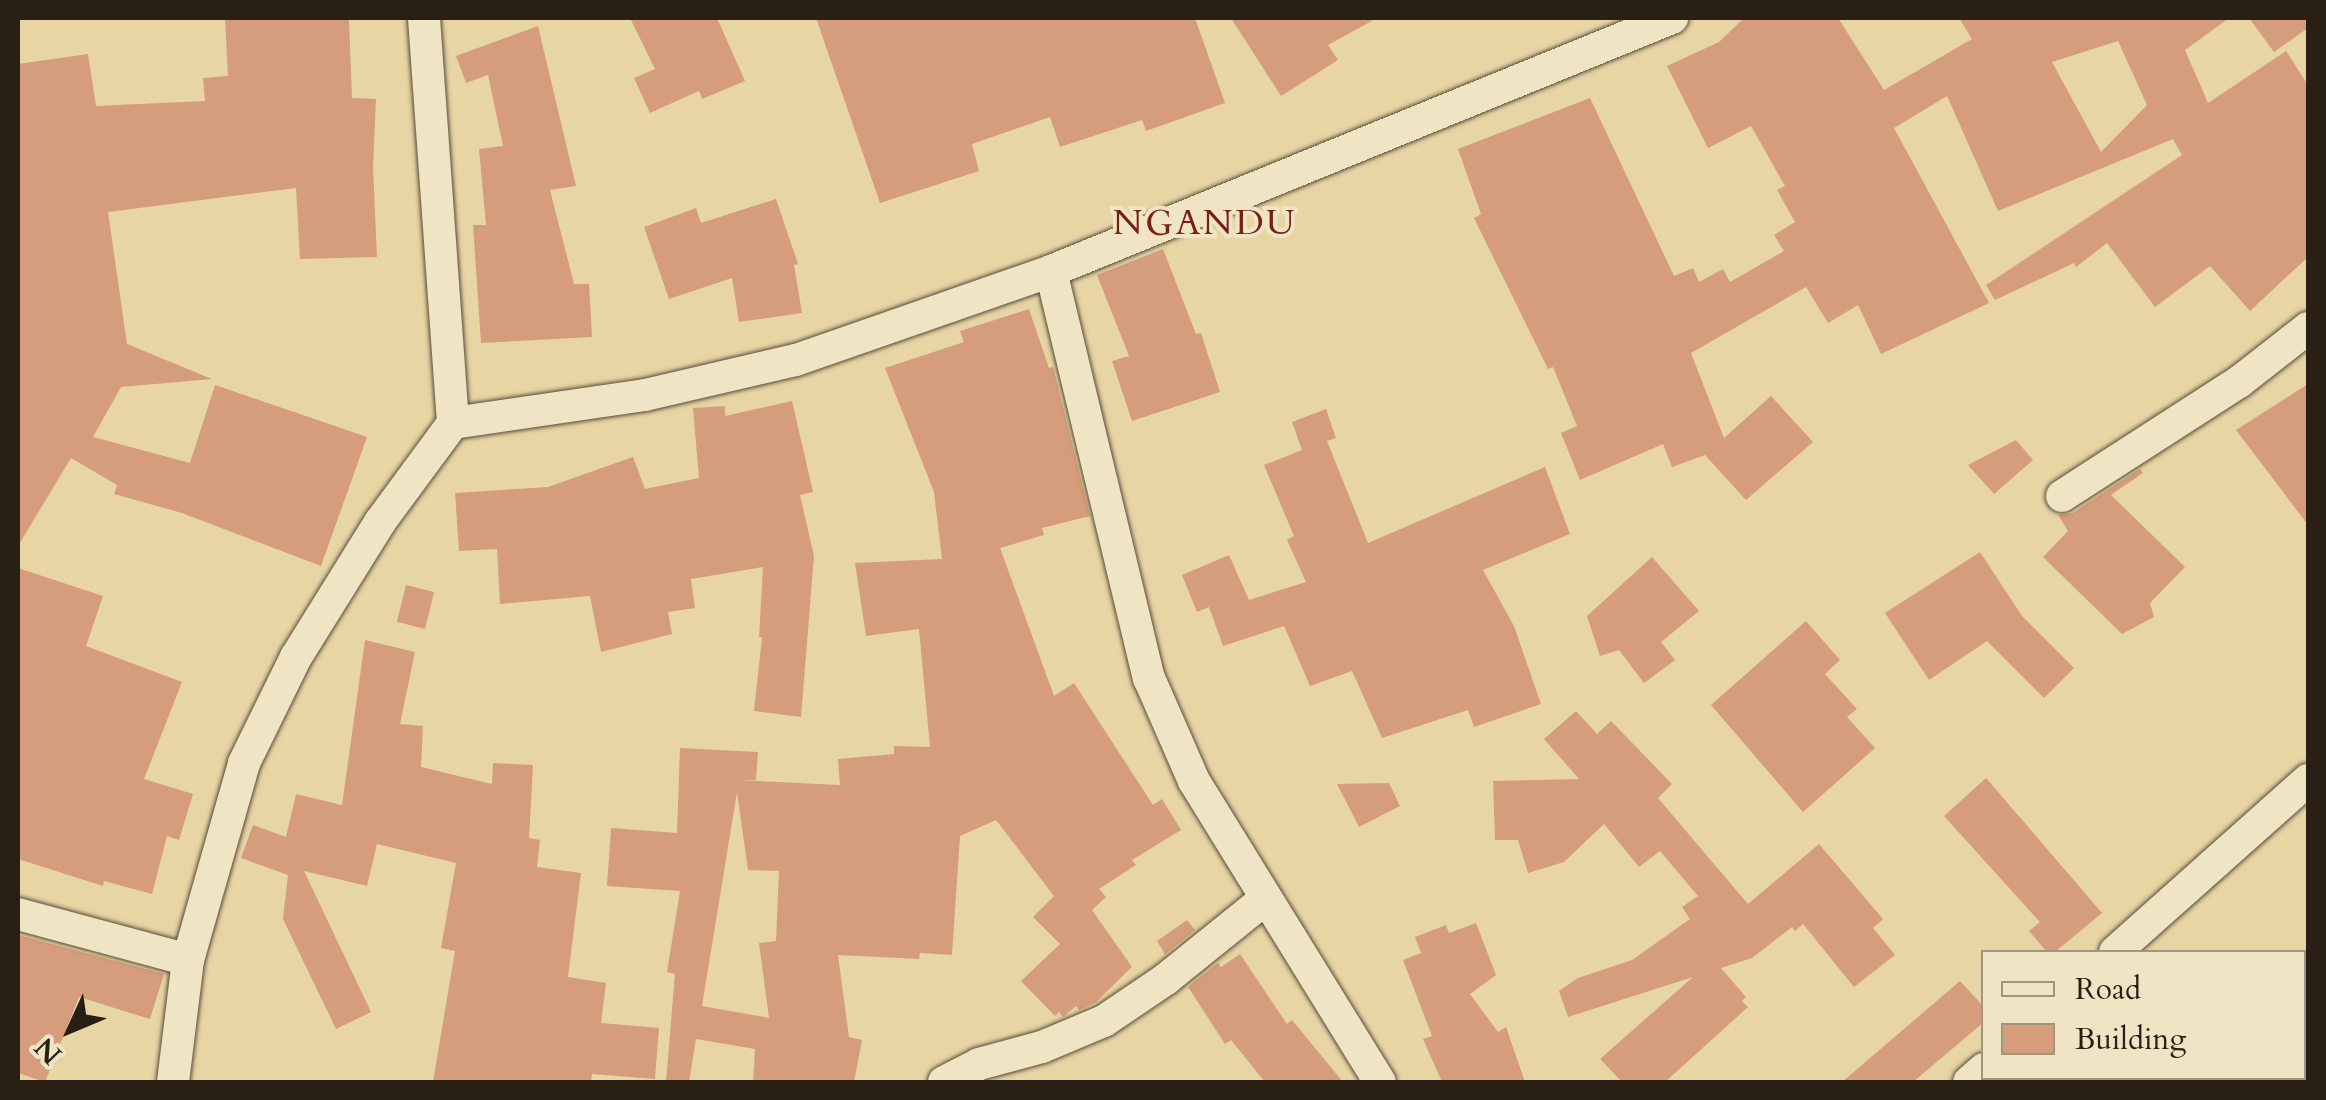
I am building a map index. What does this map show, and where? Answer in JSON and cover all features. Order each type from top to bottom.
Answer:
[{"type":"street","points":[[182,1075],[188,960],[244,764],[296,657],[380,522],[453,423],[424,18]]},
{"type":"street","points":[[453,423],[645,395],[796,360],[1051,271],[1672,18]]},
{"type":"street","points":[[1051,271],[1149,678],[1194,781],[1380,1082]]},
{"type":"street","points":[[2062,496],[2239,382],[2308,328]]},
{"type":"street","points":[[2116,950],[2308,780]]},
{"type":"street","points":[[944,1082],[979,1064],[1042,1047],[1104,1021],[1166,979],[1265,899]]},
{"type":"street","points":[[18,914],[188,960]]},
{"type":"building","points":[[225,18],[349,20],[352,98],[376,99],[373,167],[377,257],[300,259],[296,188],[108,212],[127,344],[212,379],[121,387],[93,437],[190,463],[215,385],[367,437],[321,566],[182,513],[114,494],[117,485],[71,458],[18,546],[18,64],[88,54],[96,106],[205,101],[203,78],[228,76]]},
{"type":"building","points":[[630,18],[717,18],[745,81],[702,99],[699,91],[650,113],[634,78],[655,69]]},
{"type":"building","points":[[816,18],[1195,18],[1225,103],[1146,131],[1142,120],[1060,147],[1050,117],[972,144],[979,171],[880,203]]},
{"type":"building","points":[[1231,18],[1377,18],[1328,45],[1338,60],[1281,96]]},
{"type":"building","points":[[1744,18],[1838,18],[1884,90],[1972,39],[1959,18],[2229,18],[2185,50],[2208,103],[2286,51],[2308,85],[2308,257],[2250,311],[2210,266],[2155,307],[2107,243],[2076,267],[2074,263],[1995,300],[1986,285],[2182,155],[2173,139],[1998,211],[1947,96],[1894,128],[1989,303],[1881,354],[1858,305],[1828,323],[1806,287],[1691,353],[1724,438],[1771,396],[1813,442],[1746,500],[1705,455],[1672,467],[1663,444],[1580,480],[1561,433],[1577,426],[1553,367],[1548,369],[1474,218],[1481,214],[1458,149],[1590,98],[1674,276],[1693,268],[1699,282],[1723,269],[1730,282],[1784,251],[1774,235],[1795,222],[1777,190],[1785,186],[1751,126],[1708,148],[1667,66],[1719,42]],"holes":[[[2118,41],[2147,105],[2101,152],[2052,62]]]},
{"type":"building","points":[[2249,18],[2308,18],[2308,28],[2274,52]]},
{"type":"building","points":[[538,26],[576,186],[550,190],[574,284],[589,284],[592,337],[481,343],[473,225],[486,225],[479,149],[503,146],[488,75],[466,83],[456,56]]},
{"type":"building","points":[[776,199],[798,264],[794,265],[802,313],[739,322],[732,278],[669,299],[644,227],[696,208],[701,223]]},
{"type":"building","points":[[1163,249],[1196,334],[1201,333],[1220,392],[1132,421],[1112,361],[1129,356],[1097,275]]},
{"type":"building","points":[[1029,309],[1049,368],[1053,367],[1090,516],[1042,528],[1044,535],[1000,548],[1054,696],[1074,683],[1153,805],[1162,799],[1181,830],[1132,860],[1136,865],[1099,889],[1106,897],[1092,910],[1132,967],[1096,1002],[1079,1010],[1076,1006],[1063,1017],[1059,1012],[1055,1016],[1021,981],[1060,944],[1033,917],[1054,896],[996,820],[960,836],[952,955],[920,953],[919,959],[838,955],[849,1037],[862,1040],[854,1082],[753,1082],[755,1049],[696,1039],[689,1082],[666,1082],[675,974],[667,972],[680,891],[607,886],[611,828],[677,833],[680,748],[758,752],[756,780],[739,780],[840,785],[838,759],[894,754],[894,746],[930,747],[919,629],[866,636],[855,563],[942,559],[934,492],[885,368],[964,342],[960,331]],"holes":[[[737,792],[748,870],[779,871],[776,941],[759,943],[769,1018],[702,1006]]]},
{"type":"building","points":[[2308,384],[2308,525],[2236,430]]},
{"type":"building","points":[[792,401],[813,492],[800,495],[814,556],[801,717],[754,711],[762,637],[763,567],[691,579],[695,608],[668,612],[672,634],[601,652],[590,596],[500,604],[497,549],[459,551],[455,493],[548,487],[633,457],[645,489],[699,478],[693,408],[725,406],[725,416]]},
{"type":"building","points":[[1326,409],[1336,438],[1327,441],[1368,543],[1545,467],[1570,534],[1483,570],[1514,626],[1541,704],[1474,727],[1468,710],[1382,738],[1352,671],[1310,686],[1284,626],[1223,646],[1209,607],[1197,612],[1182,575],[1229,555],[1249,600],[1306,582],[1287,540],[1294,536],[1264,465],[1302,450],[1292,422]]},
{"type":"building","points":[[2016,440],[2033,460],[1994,494],[1968,465]]},
{"type":"building","points":[[2140,469],[2143,473],[2111,495],[2185,567],[2150,603],[2154,617],[2122,634],[2043,557],[2068,531],[2058,515],[2073,513]]},
{"type":"building","points":[[1980,552],[2022,616],[2074,668],[2044,698],[1987,641],[1929,680],[1885,613]]},
{"type":"building","points":[[1652,557],[1699,611],[1661,642],[1675,660],[1644,683],[1619,650],[1600,656],[1587,616]]},
{"type":"building","points":[[18,568],[103,596],[86,646],[182,682],[144,779],[193,794],[179,840],[167,836],[152,894],[104,881],[103,886],[18,859]]},
{"type":"building","points":[[406,585],[434,592],[425,629],[397,622]]},
{"type":"building","points":[[1806,621],[1840,660],[1825,674],[1857,709],[1847,717],[1875,748],[1803,812],[1711,705]]},
{"type":"building","points":[[365,640],[415,652],[400,724],[423,726],[421,767],[492,784],[493,763],[533,765],[529,838],[540,840],[537,867],[581,873],[568,977],[606,983],[601,1023],[659,1028],[655,1079],[592,1074],[591,1082],[433,1082],[455,951],[441,948],[456,863],[377,844],[367,886],[304,871],[371,1012],[336,1029],[283,919],[288,875],[241,858],[253,825],[286,837],[296,794],[342,805]]},
{"type":"building","points":[[1576,711],[1597,734],[1611,721],[1672,784],[1658,798],[1748,904],[1819,844],[1883,919],[1873,928],[1895,955],[1854,987],[1803,924],[1795,931],[1792,927],[1752,958],[1721,968],[1746,997],[1742,1001],[1748,1007],[1665,1082],[1622,1082],[1600,1059],[1693,977],[1568,1017],[1559,991],[1578,978],[1632,960],[1690,919],[1682,907],[1698,896],[1660,851],[1639,867],[1604,824],[1564,862],[1528,873],[1518,840],[1495,840],[1493,781],[1579,779],[1544,739]]},
{"type":"building","points":[[1986,778],[2102,913],[2057,950],[2045,950],[2029,931],[2040,922],[1944,816]]},
{"type":"building","points":[[1389,783],[1400,806],[1359,827],[1337,784]]},
{"type":"building","points":[[1187,920],[1195,930],[1165,954],[1157,941]]},
{"type":"building","points":[[1476,923],[1496,975],[1470,994],[1498,1032],[1506,1027],[1525,1082],[1442,1082],[1423,1039],[1432,1036],[1403,960],[1421,953],[1415,937],[1446,925],[1449,933]]},
{"type":"building","points":[[18,935],[164,974],[150,1019],[79,997],[45,1082],[18,1073]]},
{"type":"building","points":[[1240,954],[1287,1024],[1292,1020],[1343,1082],[1265,1082],[1231,1040],[1225,1044],[1188,987],[1218,963],[1221,967]]},
{"type":"building","points":[[1960,981],[1981,1004],[1981,1025],[1913,1082],[1842,1082]]},
{"type":"district","name":"NGANDU","points":[[1205,223]]}]
